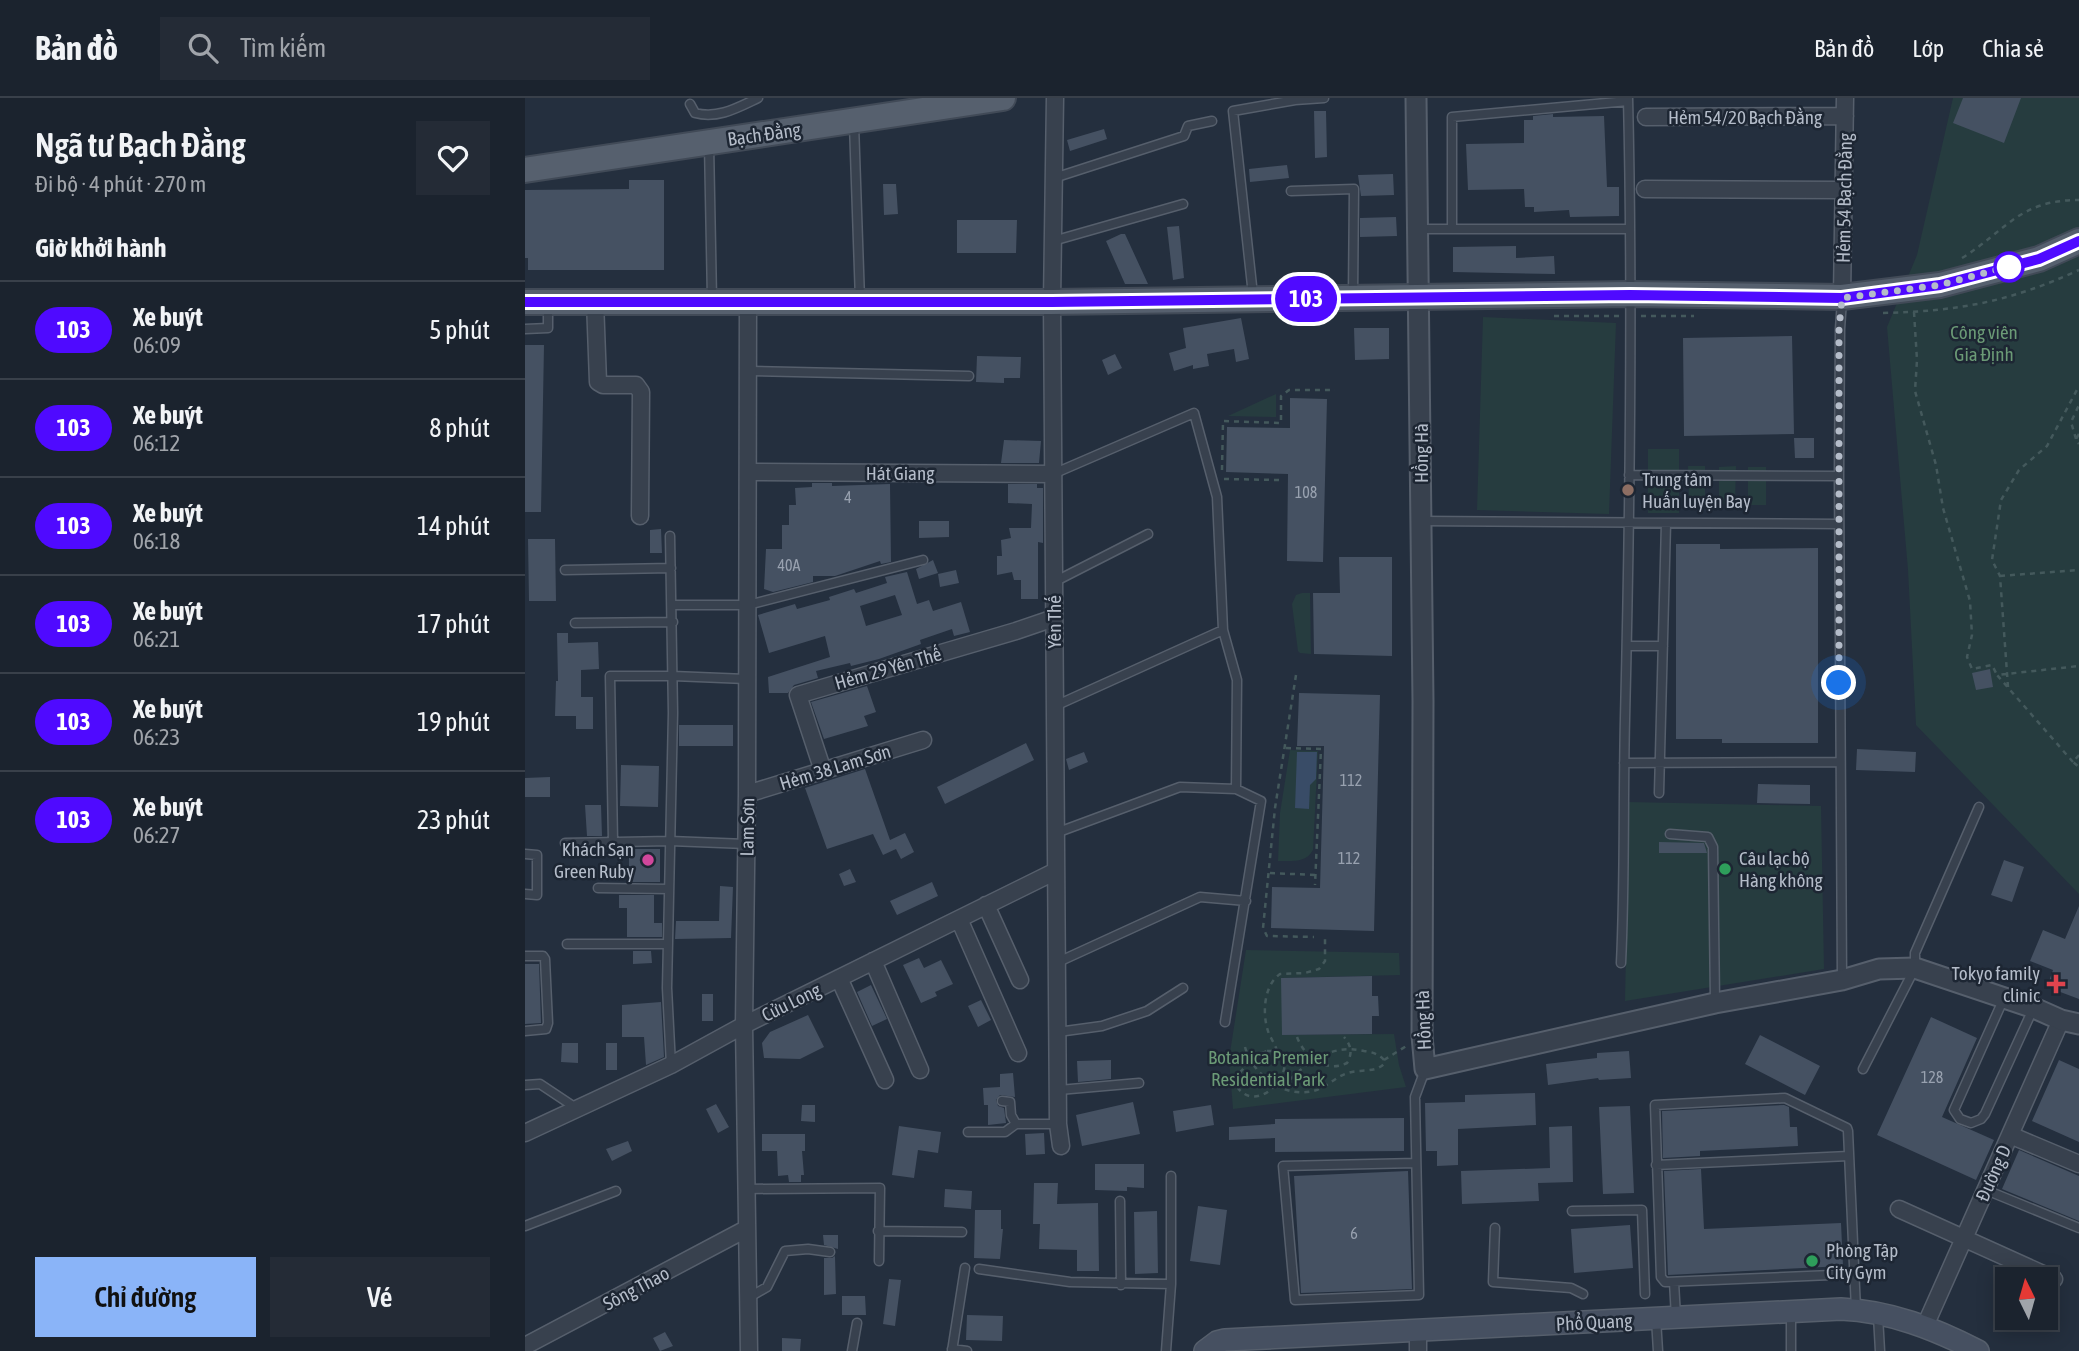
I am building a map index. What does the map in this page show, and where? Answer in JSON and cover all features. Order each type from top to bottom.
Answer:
[{"type":"main road","name":"Bạch Đằng","points":[[525,170],[854,121],[886,111],[1003,98]]},
{"type":"main road","points":[[536,302],[1052,302],[1630,295],[1842,298],[1940,285],[2039,259],[2079,241]]},
{"type":"main road","name":"Phổ Quang","points":[[1205,1351],[1217,1342],[1225,1340],[1418,1341],[1666,1318],[1856,1310],[1925,1326],[1978,1351]]},
{"type":"street","name":"Yên Thế","points":[[1055,98],[1052,302],[1056,963],[1058,1124],[1061,1146]]},
{"type":"street","name":"Hồng Hà","points":[[1416,98],[1421,521],[1422,1022],[1425,1069],[1716,1003],[1842,980],[1879,969],[1915,968],[2070,1022]]},
{"type":"street","name":"Hẻm 54 Bạch Đằng","points":[[1842,298],[1845,98]]},
{"type":"street","name":"Hẻm 54/20 Bạch Đằng","points":[[1646,117],[1845,117]]},
{"type":"street","points":[[1646,189],[1843,190]]},
{"type":"street","points":[[595,301],[597,382],[603,385],[636,385],[641,391],[640,516]]},
{"type":"street","name":"Lam Sơn","points":[[748,302],[744,1025],[749,1351]]},
{"type":"street","name":"Hát Giang","points":[[748,472],[1053,474]]},
{"type":"street","name":"Hẻm 29 Yên Thế","points":[[823,771],[798,695],[1054,618]]},
{"type":"street","name":"Hẻm 38 Lam Sơn","points":[[747,794],[923,740]]},
{"type":"street","name":"Cửu Long","points":[[525,1133],[671,1065],[744,1025],[1056,871]]},
{"type":"street","points":[[986,905],[1020,980]]},
{"type":"street","points":[[959,919],[1018,1053]]},
{"type":"street","points":[[873,961],[920,1070]]},
{"type":"street","points":[[839,978],[885,1080]]},
{"type":"street","name":"Đường D","points":[[1925,1326],[2010,1135],[2070,1022]]},
{"type":"street","points":[[2010,1135],[2079,1164]]},
{"type":"street","points":[[1899,1209],[2028,1267]]},
{"type":"street","name":"Sông Thao","points":[[525,1346],[746,1228]]},
{"type":"lane","points":[[690,104],[695,113],[709,117],[733,110],[758,98]]},
{"type":"lane","points":[[1253,300],[1233,111],[1295,99],[1324,98]]},
{"type":"lane","points":[[1452,229],[1453,117],[1628,99],[1629,522],[1621,962]]},
{"type":"lane","points":[[854,121],[860,301]]},
{"type":"lane","points":[[1054,178],[1184,136],[1188,127],[1212,121]]},
{"type":"lane","points":[[709,141],[712,300]]},
{"type":"lane","points":[[1291,191],[1354,188],[1353,298]]},
{"type":"lane","points":[[1053,241],[1183,204]]},
{"type":"lane","points":[[1417,229],[1630,229]]},
{"type":"lane","points":[[1842,298],[1839,329],[1842,980]]},
{"type":"lane","points":[[525,328],[548,328],[536,302]]},
{"type":"lane","points":[[748,371],[969,376]]},
{"type":"lane","points":[[1053,474],[1194,413],[1217,497],[1223,629],[1237,680],[1236,789]]},
{"type":"lane","points":[[1629,475],[1839,476]]},
{"type":"lane","points":[[1421,521],[1839,524]]},
{"type":"lane","points":[[1660,793],[1666,523]]},
{"type":"lane","points":[[1054,582],[1148,534]]},
{"type":"lane","points":[[670,536],[673,676],[667,988],[671,1065]]},
{"type":"lane","points":[[672,605],[748,605],[923,560]]},
{"type":"lane","points":[[565,570],[671,568]]},
{"type":"lane","points":[[575,624],[673,622]]},
{"type":"lane","points":[[1055,706],[1223,629]]},
{"type":"lane","points":[[1627,646],[1663,646]]},
{"type":"lane","points":[[613,841],[610,676],[747,680]]},
{"type":"lane","points":[[1624,763],[1839,762]]},
{"type":"lane","points":[[1056,833],[1180,787],[1236,789],[1261,801],[1225,1022]]},
{"type":"lane","points":[[1863,1069],[1915,968],[1915,953],[1979,807]]},
{"type":"lane","points":[[1670,834],[1708,837],[1713,846],[1716,1003]]},
{"type":"lane","points":[[565,843],[670,841],[746,844]]},
{"type":"lane","points":[[525,854],[537,855],[537,895],[525,894]]},
{"type":"lane","points":[[598,888],[670,889]]},
{"type":"lane","points":[[1056,963],[1200,897],[1246,901]]},
{"type":"lane","points":[[567,944],[667,944]]},
{"type":"lane","points":[[525,956],[543,956],[545,959],[548,1023],[546,1029],[525,1031]]},
{"type":"lane","points":[[1058,1032],[1103,1026],[1147,1010],[1183,988]]},
{"type":"lane","points":[[2004,998],[1954,1110],[1960,1119],[1971,1123],[1985,1114],[2034,1008]]},
{"type":"lane","points":[[1416,1163],[1283,1166],[1294,1300],[1419,1294],[1415,1097],[1425,1069]]},
{"type":"lane","points":[[1059,1090],[1139,1083]]},
{"type":"lane","points":[[525,1085],[540,1084],[576,1108]]},
{"type":"lane","points":[[1855,1274],[1665,1282],[1661,1277],[1654,1109],[1659,1104],[1671,1103],[1787,1099],[1847,1128],[1855,1274],[1856,1310]]},
{"type":"lane","points":[[1002,1101],[1010,1102],[1011,1115],[1016,1124]]},
{"type":"lane","points":[[968,1132],[1005,1132],[1016,1124],[1058,1124]]},
{"type":"lane","points":[[1657,1165],[1849,1156]]},
{"type":"lane","points":[[1166,1351],[1171,1284],[1171,1176]]},
{"type":"lane","points":[[746,1189],[880,1188],[879,1261]]},
{"type":"lane","points":[[1986,1190],[2079,1228]]},
{"type":"lane","points":[[525,1226],[617,1191]]},
{"type":"lane","points":[[1120,1201],[1121,1284]]},
{"type":"lane","points":[[1572,1211],[1641,1210],[1645,1294]]},
{"type":"lane","points":[[1495,1228],[1493,1282],[1571,1288],[1583,1294]]},
{"type":"lane","points":[[878,1231],[962,1232]]},
{"type":"lane","points":[[748,1298],[767,1287],[785,1251],[830,1252]]},
{"type":"lane","points":[[965,1268],[952,1350],[967,1351]]},
{"type":"lane","points":[[979,1269],[1070,1282],[1171,1284]]},
{"type":"lane","points":[[1658,1351],[1674,1282]]},
{"type":"lane","points":[[1791,1311],[1791,1351]]},
{"type":"lane","points":[[1878,1313],[1880,1351]]},
{"type":"lane","points":[[852,1351],[857,1322]]},
{"type":"path","points":[[1960,259],[2027,209],[2057,200],[2079,200]]},
{"type":"path","points":[[1915,312],[1915,391],[1936,465],[1946,521],[1969,601],[1972,635],[1966,657],[1972,669],[1992,665],[1997,675],[2079,767]]},
{"type":"path","points":[[2008,687],[2000,576],[1992,561],[2001,500],[2019,470],[2047,446],[2079,386]]},
{"type":"path","points":[[1279,480],[1222,478],[1223,421],[1281,423],[1282,396],[1289,390],[1335,390]]},
{"type":"path","points":[[2079,405],[2071,422],[2079,444]]},
{"type":"path","points":[[2076,439],[2079,434]]},
{"type":"path","points":[[2000,576],[2079,569]]},
{"type":"path","points":[[1997,675],[2079,666]]},
{"type":"path","points":[[1296,675],[1275,807],[1263,928],[1265,934],[1314,937]]},
{"type":"path","points":[[1285,748],[1321,749],[1315,885]]},
{"type":"path","points":[[2073,762],[2079,755]]},
{"type":"path","points":[[1269,873],[1315,875]]},
{"type":"path","points":[[1277,1051],[1262,1052],[1250,1060],[1238,1074],[1236,1084],[1241,1092],[1257,1096],[1276,1085],[1286,1066],[1284,1056],[1277,1051],[1266,1023],[1267,997],[1271,983],[1280,974],[1319,969],[1325,961],[1325,937]]},
{"type":"path","points":[[1297,1037],[1313,1059],[1330,1066],[1341,1066],[1349,1059],[1351,1049],[1343,1037]]},
{"type":"path","points":[[1245,1047],[1250,1060],[1262,1075],[1282,1088],[1302,1092],[1319,1089],[1350,1072],[1378,1069],[1384,1064],[1384,1060],[1397,1053]]},
{"type":"path","points":[[1282,1088],[1313,1059],[1335,1051],[1351,1049],[1371,1052],[1384,1060]]},
{"type":"green space","name":"Công viên Gia Định","points":[[1953,98],[2079,98],[2079,894],[1916,725],[1908,570],[1887,327],[1917,255]]},
{"type":"green space","points":[[1483,317],[1616,323],[1609,514],[1477,510]]},
{"type":"green space","points":[[1276,394],[1276,417],[1228,416]]},
{"type":"green space","points":[[1648,449],[1679,449],[1679,513],[1648,513]]},
{"type":"green space","points":[[1688,466],[1705,466],[1705,503],[1689,503]]},
{"type":"green space","points":[[1736,466],[1735,504],[1719,504],[1719,467]]},
{"type":"green space","points":[[1748,467],[1766,467],[1766,505],[1748,505]]},
{"type":"green space","points":[[1310,593],[1311,654],[1298,651],[1292,604],[1296,595]]},
{"type":"green space","points":[[1290,750],[1318,751],[1313,850],[1303,859],[1278,861],[1280,813]]},
{"type":"green space","name":"Câu lạc bộ Hàng không","points":[[1629,802],[1821,806],[1824,969],[1625,1001]]},
{"type":"green space","name":"Botanica Premier Residential Park","points":[[1246,950],[1399,953],[1400,975],[1282,978],[1282,1035],[1394,1034],[1406,1087],[1233,1109],[1229,1059]]},
{"type":"water","points":[[1297,752],[1317,752],[1316,779],[1310,785],[1309,809],[1295,808]]},
{"type":"building","points":[[1963,98],[2021,98],[2004,143],[1953,123]]},
{"type":"building","points":[[1314,111],[1326,111],[1327,157],[1315,158]]},
{"type":"building","points":[[1553,114],[1553,117],[1604,116],[1607,187],[1619,187],[1619,216],[1570,217],[1569,210],[1534,212],[1534,207],[1525,207],[1524,189],[1468,190],[1466,144],[1524,143],[1524,120]]},
{"type":"building","points":[[1104,129],[1107,139],[1070,151],[1067,140]]},
{"type":"building","points":[[1287,165],[1289,178],[1250,182],[1249,169]]},
{"type":"building","points":[[1393,174],[1394,195],[1361,196],[1358,175]]},
{"type":"building","points":[[629,180],[664,180],[664,270],[528,270],[528,258],[525,258],[525,190],[629,189]]},
{"type":"building","points":[[883,184],[896,184],[898,214],[884,215]]},
{"type":"building","points":[[1396,217],[1397,236],[1360,237],[1360,218]]},
{"type":"building","points":[[957,220],[1017,220],[1016,253],[957,253]]},
{"type":"building","points":[[1179,226],[1184,278],[1173,280],[1167,227]]},
{"type":"building","points":[[1125,234],[1148,284],[1125,284],[1106,241]]},
{"type":"building","points":[[1516,246],[1516,258],[1554,256],[1555,274],[1453,272],[1453,247]]},
{"type":"building","points":[[1241,318],[1249,359],[1236,362],[1234,349],[1207,354],[1209,366],[1193,369],[1193,365],[1174,371],[1169,353],[1186,348],[1183,328]]},
{"type":"building","points":[[1354,328],[1389,328],[1389,359],[1355,360]]},
{"type":"building","points":[[1792,336],[1794,434],[1684,436],[1683,338]]},
{"type":"building","points":[[525,345],[544,345],[541,512],[525,512]]},
{"type":"building","points":[[1115,354],[1122,368],[1108,375],[1102,360]]},
{"type":"building","points":[[977,356],[1021,357],[1020,378],[1004,378],[1004,383],[976,382]]},
{"type":"building","points":[[1290,398],[1327,399],[1323,562],[1287,561],[1288,474],[1226,472],[1227,427],[1290,428]]},
{"type":"building","points":[[1794,438],[1814,438],[1814,458],[1795,458]]},
{"type":"building","points":[[1004,440],[1041,441],[1039,463],[1001,463]]},
{"type":"building","points":[[812,483],[832,483],[832,486],[890,484],[891,562],[881,564],[880,561],[835,576],[813,576],[813,582],[773,592],[764,589],[766,549],[782,549],[782,525],[789,525],[789,505],[796,505],[795,488],[812,487]]},
{"type":"building","points":[[1008,484],[1037,484],[1037,488],[1043,488],[1043,543],[1038,542],[1038,599],[1021,599],[1021,580],[1014,580],[1012,572],[997,575],[997,556],[1002,556],[1001,540],[1011,538],[1009,528],[1031,528],[1032,504],[1008,503]]},
{"type":"building","points":[[919,521],[949,521],[949,537],[919,538]]},
{"type":"building","points":[[661,529],[662,553],[650,553],[650,530]]},
{"type":"building","points":[[528,539],[555,539],[556,601],[529,601]]},
{"type":"building","name":"Trung tâm Huấn luyện Bay","points":[[1676,544],[1720,544],[1720,549],[1818,548],[1818,743],[1722,743],[1722,739],[1676,739]]},
{"type":"building","points":[[1339,557],[1392,557],[1392,656],[1314,654],[1313,593],[1340,593]]},
{"type":"building","points":[[933,560],[938,573],[919,579],[916,569]]},
{"type":"building","points":[[956,570],[959,583],[940,587],[938,574]]},
{"type":"building","points":[[907,572],[917,604],[929,600],[933,611],[961,602],[970,632],[954,636],[952,629],[879,659],[816,671],[818,678],[794,685],[788,693],[769,693],[768,677],[830,657],[825,636],[769,653],[758,615],[795,604],[797,609],[830,600],[829,597],[854,589],[856,593],[887,583],[885,577]],"holes":[[[895,595],[902,615],[866,626],[860,606]]]},
{"type":"building","points":[[557,633],[568,633],[568,643],[598,642],[599,669],[581,670],[581,697],[593,697],[593,729],[576,729],[576,716],[555,716],[558,681]]},
{"type":"building","points":[[1990,669],[1993,687],[1976,690],[1972,673]]},
{"type":"building","points":[[867,686],[876,712],[864,716],[868,726],[824,739],[811,702]]},
{"type":"building","points":[[1299,693],[1380,695],[1374,931],[1271,928],[1272,887],[1320,888],[1324,746],[1297,746]]},
{"type":"building","points":[[679,725],[733,725],[733,746],[679,746]]},
{"type":"building","points":[[1026,743],[1034,760],[945,804],[937,787]]},
{"type":"building","points":[[1857,749],[1916,752],[1915,772],[1856,770]]},
{"type":"building","points":[[1084,752],[1088,762],[1069,770],[1066,759]]},
{"type":"building","points":[[621,765],[659,766],[658,807],[620,806]]},
{"type":"building","points":[[865,769],[890,840],[905,833],[914,852],[901,859],[896,849],[883,855],[873,834],[827,849],[805,788]]},
{"type":"building","points":[[550,777],[550,797],[525,797],[525,778]]},
{"type":"building","points":[[1758,784],[1810,785],[1810,804],[1757,803]]},
{"type":"building","points":[[585,805],[601,805],[602,836],[587,836]]},
{"type":"building","points":[[1659,842],[1704,843],[1707,853],[1659,853]]},
{"type":"building","points":[[629,849],[660,849],[660,882],[629,882]]},
{"type":"building","points":[[2004,860],[2024,867],[2012,902],[1991,895]]},
{"type":"building","points":[[850,869],[856,882],[844,886],[839,874]]},
{"type":"building","points":[[932,882],[938,896],[897,915],[890,901]]},
{"type":"building","points":[[720,886],[733,887],[731,938],[675,939],[676,921],[719,921]]},
{"type":"building","points":[[619,895],[654,895],[654,923],[662,923],[662,937],[627,937],[627,908],[619,908]]},
{"type":"building","points":[[2079,906],[2079,999],[2047,987],[2053,970],[2030,961],[2043,930],[2065,939]]},
{"type":"building","points":[[633,951],[651,951],[652,963],[633,964]]},
{"type":"building","points":[[919,958],[924,968],[941,960],[953,984],[935,992],[937,996],[921,1003],[903,965]]},
{"type":"building","points":[[525,964],[539,964],[541,1023],[525,1024]]},
{"type":"building","points":[[1372,976],[1372,996],[1378,996],[1379,1016],[1372,1016],[1372,1034],[1282,1035],[1281,978]]},
{"type":"building","points":[[871,985],[887,1019],[872,1026],[857,992]]},
{"type":"building","points":[[702,994],[713,994],[713,1021],[702,1021]]},
{"type":"building","points":[[981,1000],[991,1020],[978,1027],[968,1006]]},
{"type":"building","points":[[661,1002],[664,1057],[646,1065],[644,1037],[622,1037],[622,1005]]},
{"type":"building","points":[[808,1015],[824,1047],[800,1059],[764,1058],[762,1043],[770,1032]]},
{"type":"building","points":[[1931,1017],[1977,1038],[1942,1117],[1994,1140],[1976,1180],[1877,1135]]},
{"type":"building","points":[[1760,1035],[1820,1066],[1805,1095],[1745,1064]]},
{"type":"building","points":[[562,1043],[578,1043],[578,1063],[561,1062]]},
{"type":"building","points":[[606,1043],[617,1043],[617,1070],[606,1070]]},
{"type":"building","points":[[1629,1051],[1631,1078],[1598,1078],[1548,1085],[1546,1064],[1597,1058],[1597,1053]]},
{"type":"building","points":[[1111,1060],[1111,1079],[1078,1082],[1077,1061]]},
{"type":"building","points":[[2059,1060],[2079,1069],[2079,1142],[2032,1121]]},
{"type":"building","points":[[1013,1073],[1015,1097],[1000,1095],[996,1100],[998,1106],[1004,1108],[1006,1123],[988,1125],[988,1105],[984,1105],[983,1088],[1000,1087],[1000,1074]]},
{"type":"building","points":[[1535,1093],[1536,1125],[1458,1129],[1458,1165],[1437,1166],[1437,1151],[1426,1151],[1425,1103],[1465,1102],[1465,1095]]},
{"type":"building","points":[[1133,1102],[1140,1134],[1082,1146],[1076,1115]]},
{"type":"building","points":[[716,1104],[729,1127],[718,1133],[706,1109]]},
{"type":"building","points":[[802,1105],[815,1105],[815,1122],[801,1121]]},
{"type":"building","points":[[1211,1105],[1214,1125],[1176,1132],[1173,1111]]},
{"type":"building","points":[[1784,1105],[1789,1107],[1790,1127],[1797,1127],[1798,1146],[1700,1151],[1700,1156],[1663,1158],[1662,1111]]},
{"type":"building","points":[[1630,1106],[1634,1193],[1603,1194],[1599,1107]]},
{"type":"building","points":[[1404,1118],[1404,1151],[1275,1152],[1275,1138],[1229,1140],[1229,1127],[1275,1124],[1275,1119]]},
{"type":"building","points":[[899,1126],[941,1132],[938,1153],[918,1150],[914,1178],[892,1175]]},
{"type":"building","points":[[1572,1126],[1573,1182],[1538,1183],[1539,1201],[1462,1204],[1461,1171],[1550,1168],[1549,1127]]},
{"type":"building","points":[[1044,1133],[1045,1154],[1026,1155],[1025,1134]]},
{"type":"building","points":[[762,1134],[805,1134],[805,1151],[802,1151],[804,1175],[801,1175],[801,1182],[789,1182],[788,1175],[778,1176],[777,1151],[762,1151]]},
{"type":"building","points":[[628,1141],[632,1151],[612,1161],[606,1149]]},
{"type":"building","points":[[2019,1150],[2079,1176],[2079,1221],[2002,1189]]},
{"type":"building","points":[[1095,1164],[1144,1164],[1144,1188],[1127,1187],[1127,1191],[1095,1190]]},
{"type":"building","points":[[1701,1169],[1704,1229],[1841,1223],[1843,1266],[1668,1275],[1664,1171]]},
{"type":"building","points":[[1408,1171],[1412,1289],[1301,1293],[1294,1176]]},
{"type":"building","points":[[1034,1183],[1058,1183],[1057,1204],[1098,1203],[1099,1271],[1077,1271],[1077,1250],[1039,1249],[1040,1224],[1033,1224]]},
{"type":"building","points":[[945,1189],[972,1191],[971,1209],[944,1207]]},
{"type":"building","points":[[1198,1206],[1227,1210],[1220,1265],[1190,1261]]},
{"type":"building","points":[[975,1210],[1001,1210],[1003,1229],[1000,1259],[974,1258]]},
{"type":"building","points":[[1157,1211],[1158,1273],[1135,1274],[1134,1212]]},
{"type":"building","points":[[1630,1225],[1633,1268],[1574,1273],[1571,1229]]},
{"type":"building","points":[[823,1235],[838,1235],[838,1249],[824,1245]]},
{"type":"building","points":[[835,1256],[836,1294],[824,1295],[824,1258]]},
{"type":"building","points":[[889,1279],[901,1280],[895,1326],[883,1324]]},
{"type":"building","points":[[842,1296],[865,1296],[866,1315],[842,1315]]},
{"type":"building","points":[[967,1315],[1003,1316],[1002,1341],[966,1340]]},
{"type":"building","points":[[665,1332],[673,1346],[660,1351],[653,1338]]},
{"type":"building","points":[[782,1338],[801,1339],[800,1351],[782,1351]]},
{"type":"bus line","name":"103","points":[[525,302],[1052,302],[1630,295],[1842,298],[1940,285],[2039,259],[2079,241]]},
{"type":"place","name":"Trung tâm Huấn luyện Bay","points":[[1628,490]]},
{"type":"place","name":"Khách Sạn Green Ruby","points":[[648,860]]},
{"type":"place","name":"Câu lạc bộ Hàng không","points":[[1725,869]]},
{"type":"place","name":"Tokyo family clinic","points":[[2056,984]]},
{"type":"place","name":"Phòng Tập City Gym","points":[[1812,1261]]},
{"type":"route","points":[[1839,683],[1839,329],[1842,298],[1940,285],[2014,265],[2009,267]]}]
